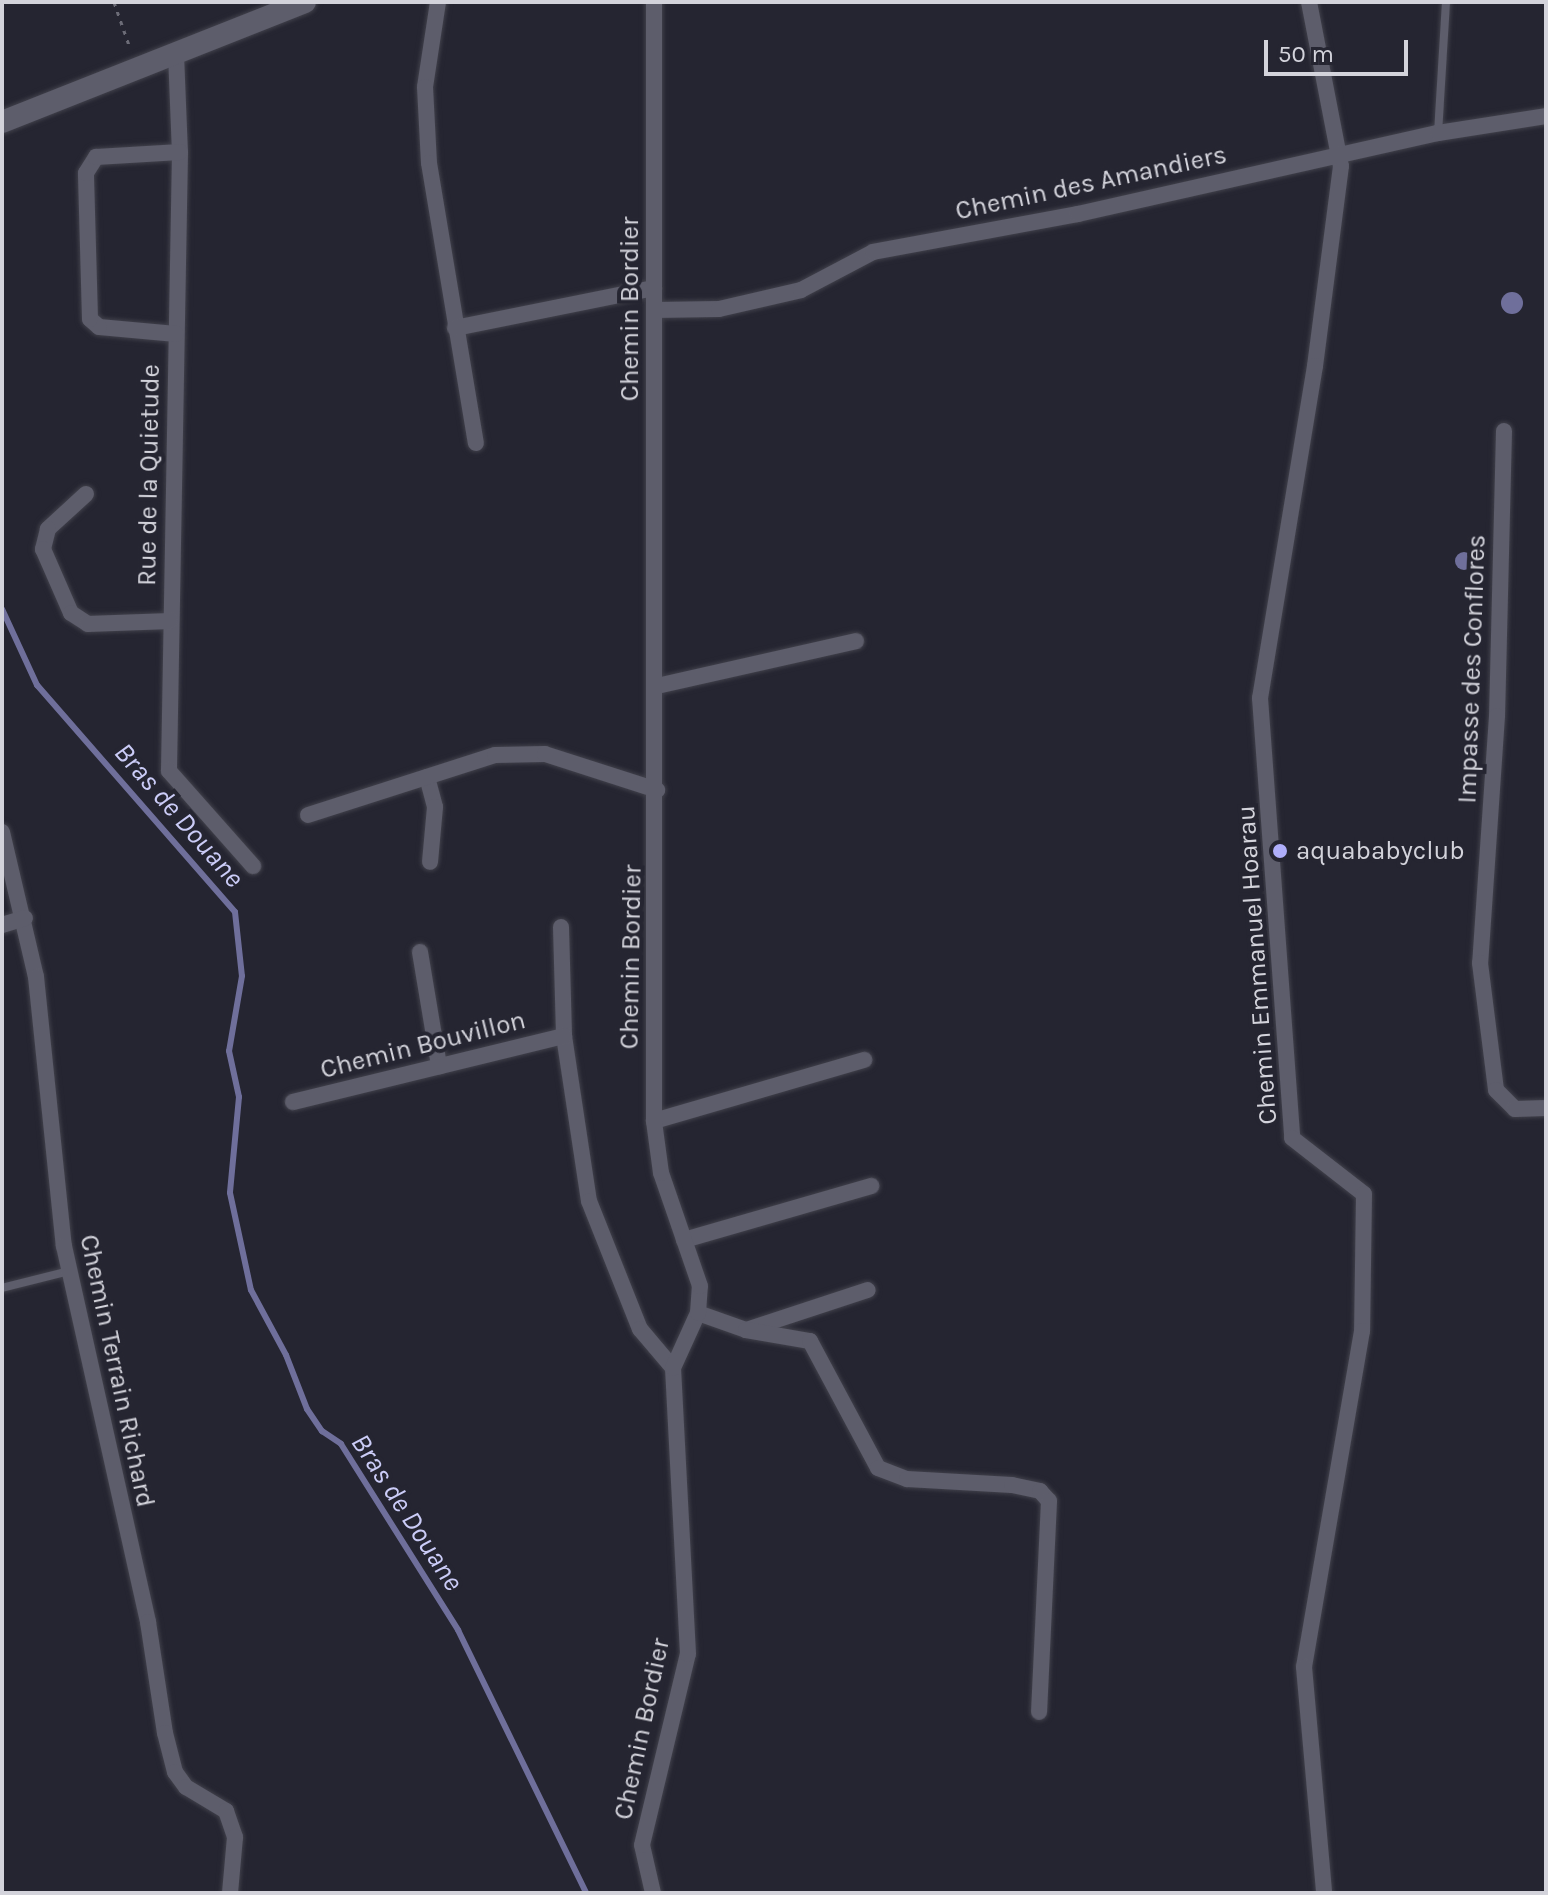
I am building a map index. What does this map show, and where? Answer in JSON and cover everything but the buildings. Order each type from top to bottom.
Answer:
[{"type":"main road","points":[[2,122],[305,2]]},
{"type":"street","points":[[438,2],[425,87],[429,163],[476,443]]},
{"type":"street","name":"Chemin Bordier","points":[[653,1893],[642,1845],[688,1654],[673,1368],[698,1313],[700,1286],[661,1173],[654,1121],[657,686],[654,2]]},
{"type":"street","name":"Chemin Emmanuel Hoarau","points":[[1309,2],[1338,155],[1315,366],[1299,446],[1274,641],[1260,698],[1292,1138],[1364,1194],[1362,1331],[1304,1667],[1324,1893]]},
{"type":"street","name":"Rue de la Quietude","points":[[176,54],[180,152],[169,771],[253,866]]},
{"type":"street","name":"Chemin des Amandiers","points":[[654,310],[719,309],[801,290],[873,252],[1078,214],[1438,133],[1546,116]]},
{"type":"street","points":[[176,334],[99,327],[90,319],[86,173],[96,157],[180,152]]},
{"type":"street","points":[[455,328],[654,288]]},
{"type":"street","name":"Impasse des Conflores","points":[[1504,431],[1497,716],[1480,963],[1496,1090],[1515,1109],[1546,1108]]},
{"type":"street","points":[[86,494],[48,529],[43,549],[71,613],[88,624],[170,621]]},
{"type":"street","points":[[657,686],[856,641]]},
{"type":"street","points":[[308,815],[495,755],[535,753],[657,790]]},
{"type":"street","points":[[427,777],[435,807],[430,862]]},
{"type":"street","name":"Chemin Terrain Richard","points":[[2,832],[25,918],[48,1059],[70,1271],[148,1622],[175,1772],[186,1787],[226,1811],[235,1837],[230,1893]]},
{"type":"street","points":[[2,925],[25,918]]},
{"type":"street","name":"Chemin Bouvillon","points":[[561,927],[564,1036],[589,1201],[640,1329],[673,1368]]},
{"type":"street","points":[[420,952],[439,1066]]},
{"type":"street","name":"Chemin Bouvillon","points":[[293,1102],[564,1036]]},
{"type":"street","points":[[654,1121],[864,1060]]},
{"type":"street","points":[[684,1240],[871,1186]]},
{"type":"street","points":[[746,1330],[868,1290]]},
{"type":"street","points":[[698,1313],[746,1330],[810,1341],[878,1468],[885,1472],[907,1479],[1012,1485],[1040,1491],[1049,1501],[1039,1712]]},
{"type":"lane","points":[[1438,133],[1446,2]]},
{"type":"lane","points":[[2,1288],[70,1271]]},
{"type":"path","points":[[114,2],[137,69]]},
{"type":"water","points":[[1512,292],[1520,295],[1523,303],[1520,311],[1512,314],[1504,311],[1501,303],[1504,295]]},
{"type":"water","points":[[1464,552],[1473,561],[1464,570],[1455,561]]},
{"type":"waterway","name":"Bras de Douane","points":[[2,609],[37,685],[235,912],[242,976],[229,1051],[239,1097],[230,1193],[251,1290],[286,1355],[307,1409],[322,1431],[341,1444],[458,1630],[586,1893]]},
{"type":"place","name":"aquababyclub","points":[[1280,851]]}]
